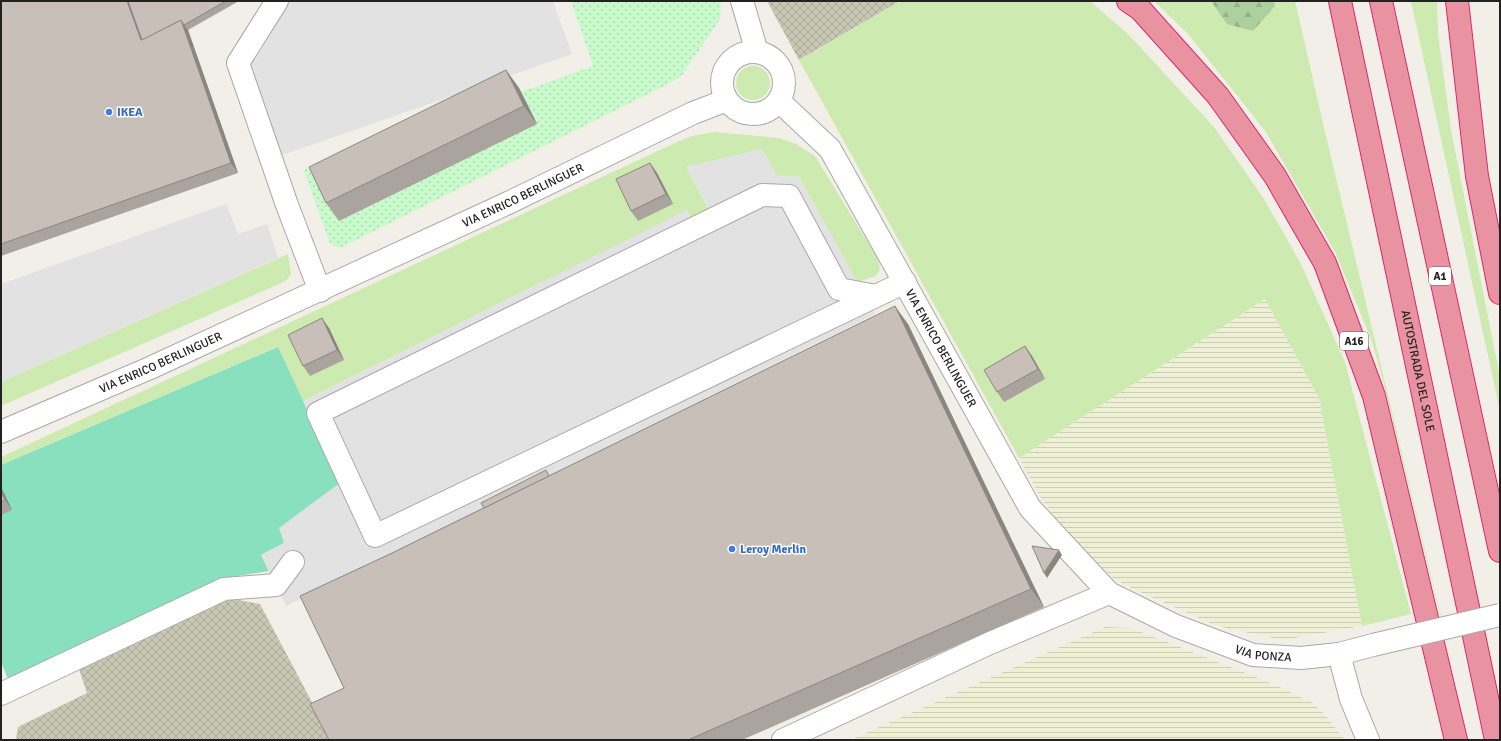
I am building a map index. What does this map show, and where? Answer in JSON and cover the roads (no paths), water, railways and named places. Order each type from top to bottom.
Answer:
[{"type":"highway","name":"A16","points":[[1128,1],[1140,9],[1218,96],[1275,176],[1324,263],[1374,396],[1456,740]]},
{"type":"highway","name":"AUTOSTRADA DEL SOLE","points":[[1340,1],[1496,740]]},
{"type":"highway","name":"A1","points":[[1381,1],[1500,551]]},
{"type":"highway","points":[[1457,1],[1477,176],[1500,293]]},
{"type":"street","points":[[277,1],[238,63],[287,205],[320,291]]},
{"type":"street","points":[[742,1],[757,52]]},
{"type":"street","points":[[747,52],[757,52],[767,55],[776,62],[782,71],[784,81],[783,91],[778,101],[772,108],[752,114],[742,112],[727,100],[723,90],[722,80],[724,71],[730,62],[747,52]]},
{"type":"street","name":"VIA ENRICO BERLINGUER","points":[[1,432],[150,368],[320,291],[506,204],[694,113],[727,100]]},
{"type":"street","name":"VIA ENRICO BERLINGUER","points":[[778,101],[830,150],[1030,508],[1109,593]]},
{"type":"street","points":[[839,289],[789,196],[762,195],[318,413],[375,536],[905,282]]},
{"type":"street","points":[[839,289],[876,296]]},
{"type":"street","points":[[811,327],[830,308],[839,289]]},
{"type":"street","points":[[1,694],[224,589],[276,585],[293,562]]},
{"type":"street","points":[[783,740],[990,643],[1109,593]]},
{"type":"street","name":"VIA PONZA","points":[[1109,593],[1176,626],[1252,655],[1301,658],[1339,654],[1373,644],[1500,615]]},
{"type":"street","points":[[1339,654],[1351,699],[1368,740]]},
{"type":"place","name":"IKEA","points":[[109,112]]},
{"type":"place","name":"Leroy Merlin","points":[[732,549]]}]
